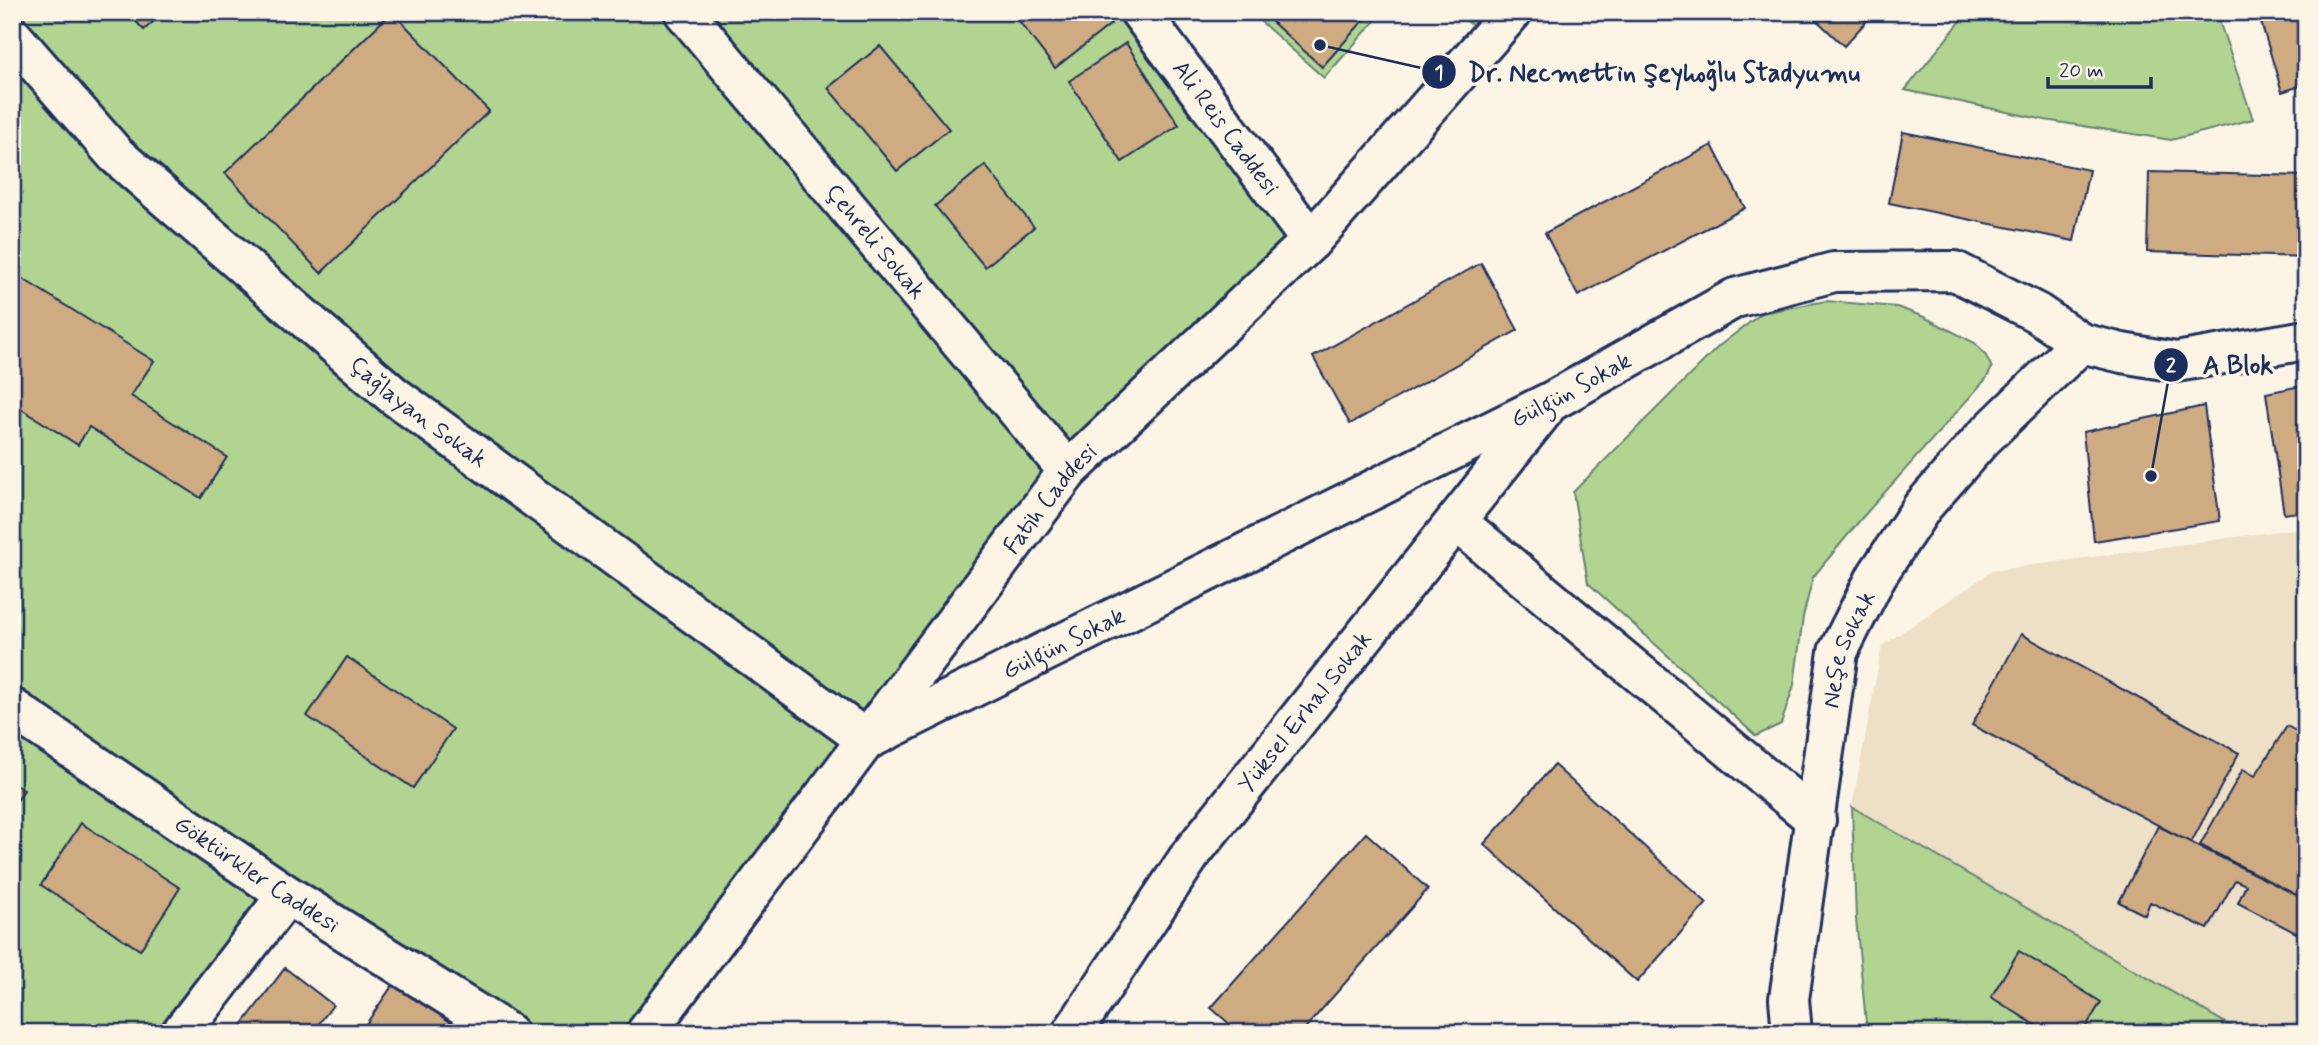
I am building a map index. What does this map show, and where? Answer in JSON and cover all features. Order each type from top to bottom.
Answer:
[{"type":"street","name":"Çehreli Sokak","points":[[684,12],[1068,471]]},
{"type":"street","name":"Ali Reis Caddesi","points":[[1140,12],[1311,241]]},
{"type":"street","name":"Fatih Caddesi","points":[[646,1033],[1068,471],[1311,241],[1512,12]]},
{"type":"street","name":"Çağlayan Sokak","points":[[12,36],[116,155],[393,395],[867,740]]},
{"type":"street","name":"Gülgün Sokak","points":[[867,740],[1552,401],[1735,298],[1834,272],[1955,271],[2037,313],[2081,343],[2176,362],[2306,340]]},
{"type":"street","name":"Neşe Sokak","points":[[1792,1033],[1789,999],[1838,652],[1877,575],[1923,506],[1982,439],[2081,343]]},
{"type":"street","name":"Yüksel Erhal Sokak","points":[[1072,1033],[1191,854],[1552,401]]},
{"type":"street","points":[[1456,521],[1816,820]]},
{"type":"street","name":"Göktürkler Caddesi","points":[[12,708],[287,895],[508,1033]]},
{"type":"street","points":[[181,1033],[287,895]]},
{"type":"shaded area","points":[[2306,527],[2306,1033],[2243,1033],[1852,807],[1882,646],[1992,571]]},
{"type":"green space","points":[[12,12],[1140,12],[1311,241],[1068,471],[646,1033],[508,1033],[287,895],[181,1033],[12,1033]]},
{"type":"green space","points":[[1250,12],[1383,12],[1324,78]]},
{"type":"green space","points":[[1457,12],[1493,12],[1477,30]]},
{"type":"green space","points":[[1968,12],[2216,12],[2253,119],[2171,140],[2045,120],[1905,90]]},
{"type":"green space","points":[[1826,301],[1897,307],[1924,317],[1975,343],[1992,368],[1986,379],[1813,577],[1803,617],[1794,685],[1781,724],[1756,736],[1588,583],[1573,492],[1719,346],[1762,313]]},
{"type":"green space","points":[[1852,807],[2243,1033],[1867,1033],[1856,919]]},
{"type":"building","points":[[127,12],[164,12],[144,30]]},
{"type":"building","points":[[392,12],[489,111],[321,273],[225,173]]},
{"type":"building","points":[[1012,12],[1102,12],[1111,24],[1055,68]]},
{"type":"building","points":[[1261,12],[1371,12],[1322,67]]},
{"type":"building","points":[[1808,12],[1875,12],[1844,46]]},
{"type":"building","points":[[2258,12],[2306,12],[2306,84],[2282,92]]},
{"type":"building","points":[[1126,43],[1179,125],[1122,162],[1069,81]]},
{"type":"building","points":[[880,46],[949,129],[897,171],[828,88]]},
{"type":"building","points":[[1903,132],[2089,170],[2074,241],[1889,203]]},
{"type":"building","points":[[1712,145],[1745,208],[1578,296],[1545,233]]},
{"type":"building","points":[[985,165],[1034,227],[985,267],[935,206]]},
{"type":"building","points":[[2149,172],[2306,176],[2306,257],[2147,252]]},
{"type":"building","points":[[1481,263],[1518,330],[1350,424],[1313,357]]},
{"type":"building","points":[[12,272],[154,361],[131,396],[227,457],[201,498],[89,427],[78,445],[12,403]]},
{"type":"building","points":[[2306,385],[2306,511],[2284,514],[2266,393]]},
{"type":"building","points":[[2204,406],[2220,521],[2094,541],[2083,432]]},
{"type":"building","points":[[2021,634],[2239,753],[2191,843],[1972,725]]},
{"type":"building","points":[[347,657],[453,729],[413,788],[307,716]]},
{"type":"building","points":[[2287,726],[2306,737],[2306,900],[2200,845],[2243,769],[2255,776]]},
{"type":"building","points":[[1554,765],[1707,903],[1637,982],[1484,844]]},
{"type":"building","points":[[12,783],[24,790],[12,808]]},
{"type":"building","points":[[81,823],[180,888],[140,950],[41,885]]},
{"type":"building","points":[[2158,826],[2306,900],[2306,938],[2238,903],[2246,885],[2235,880],[2208,929],[2150,902],[2145,915],[2119,902]]},
{"type":"building","points":[[1366,833],[1428,889],[1301,1033],[1240,1033],[1211,1008]]},
{"type":"building","points":[[2019,951],[2101,1002],[2082,1033],[2048,1033],[1991,997]]},
{"type":"building","points":[[285,968],[333,1005],[312,1033],[236,1033]]},
{"type":"building","points":[[394,983],[467,1033],[367,1033],[362,1030]]},
{"type":"place","name":"Dr. Necmettin Şeyhoğlu Stadyumu","points":[[1320,45]]},
{"type":"place","name":"A Blok","points":[[2151,476]]}]
